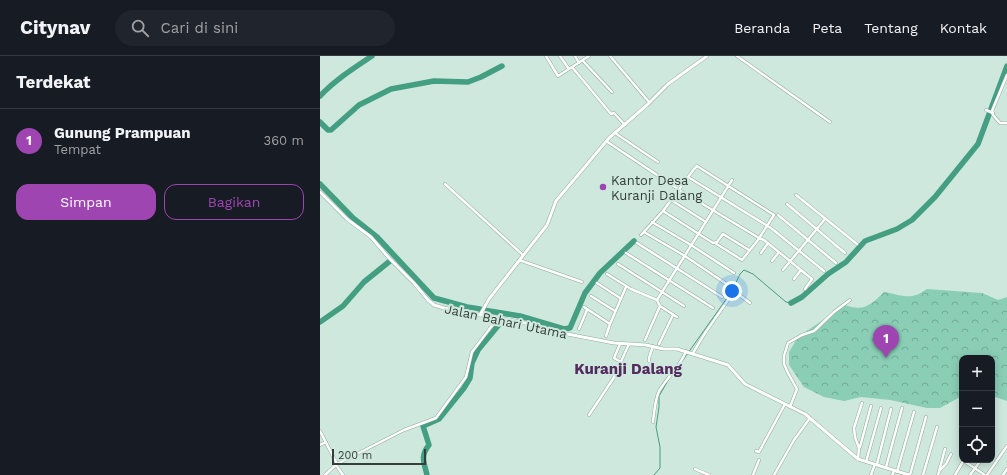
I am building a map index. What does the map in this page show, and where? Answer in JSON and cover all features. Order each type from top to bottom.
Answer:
[{"type":"street","points":[[546,56],[558,76],[589,56]]},
{"type":"street","points":[[560,56],[569,69]]},
{"type":"street","points":[[575,56],[579,63]]},
{"type":"street","points":[[610,56],[649,102]]},
{"type":"street","points":[[480,315],[488,299],[547,225],[556,201],[606,141],[668,84],[707,56]]},
{"type":"street","points":[[738,56],[830,122]]},
{"type":"street","points":[[583,60],[612,92]]},
{"type":"street","points":[[572,67],[611,114],[614,113],[625,125]]},
{"type":"street","points":[[992,112],[1007,75]]},
{"type":"street","points":[[986,110],[992,112],[1000,123],[1007,123]]},
{"type":"street","points":[[615,133],[658,162]]},
{"type":"street","points":[[606,141],[779,252],[812,279],[805,289]]},
{"type":"street","points":[[641,235],[663,211],[697,166],[774,216],[742,260],[663,211]]},
{"type":"street","points":[[688,177],[767,226],[824,271]]},
{"type":"street","points":[[657,300],[732,180]]},
{"type":"street","points":[[445,184],[523,255]]},
{"type":"street","name":"Jalan Bahari Utama","points":[[320,192],[347,219],[371,237],[388,258],[414,283],[430,302],[441,308],[525,323],[573,335],[620,344],[653,346],[689,352],[727,364],[745,384],[810,418],[858,460]]},
{"type":"street","points":[[796,195],[857,244]]},
{"type":"street","points":[[671,200],[706,222]]},
{"type":"street","points":[[787,204],[845,253]]},
{"type":"street","points":[[778,215],[836,263]]},
{"type":"street","points":[[783,270],[824,219]]},
{"type":"street","points":[[652,222],[734,273]]},
{"type":"street","points":[[644,232],[685,256],[728,285]]},
{"type":"street","points":[[715,243],[723,234],[749,250]]},
{"type":"street","points":[[637,243],[722,297]]},
{"type":"street","points":[[761,253],[768,244]]},
{"type":"street","points":[[772,261],[779,252]]},
{"type":"street","points":[[626,253],[713,308]]},
{"type":"street","points":[[520,260],[582,282]]},
{"type":"street","points":[[618,264],[684,306]]},
{"type":"street","points":[[794,279],[801,270]]},
{"type":"street","points":[[607,274],[626,287],[657,300],[660,306],[677,317]]},
{"type":"street","points":[[597,283],[620,298]]},
{"type":"street","points":[[606,336],[620,298],[626,287]]},
{"type":"street","points":[[653,422],[658,394],[668,377],[705,333],[733,293],[737,293],[750,303]]},
{"type":"street","points":[[590,296],[615,311]]},
{"type":"street","points":[[790,407],[797,389],[784,364],[784,356],[788,343],[802,335],[814,331],[834,312],[850,300]]},
{"type":"street","points":[[646,340],[660,306]]},
{"type":"street","points":[[584,308],[610,324]]},
{"type":"street","points":[[579,329],[587,310]]},
{"type":"street","points":[[659,344],[673,314]]},
{"type":"street","points":[[326,475],[337,464],[404,430],[436,418],[466,377],[472,352],[497,319]]},
{"type":"street","points":[[620,344],[614,358],[621,362]]},
{"type":"street","points":[[589,415],[613,379],[629,344]]},
{"type":"street","points":[[649,361],[653,346]]},
{"type":"street","points":[[859,448],[855,437],[854,426],[862,403]]},
{"type":"street","points":[[756,451],[759,452],[785,404]]},
{"type":"street","points":[[871,406],[859,448],[858,460],[910,475],[926,417]]},
{"type":"street","points":[[866,462],[881,408]]},
{"type":"street","points":[[886,467],[902,408]]},
{"type":"street","points":[[871,475],[876,464],[891,409]]},
{"type":"street","points":[[892,475],[896,471],[914,412]]},
{"type":"street","points":[[774,475],[794,440],[810,418]]},
{"type":"street","points":[[923,475],[937,427]]},
{"type":"street","points":[[320,431],[343,475]]},
{"type":"street","points":[[320,445],[326,442]]},
{"type":"street","points":[[968,463],[986,475],[1007,446]]},
{"type":"street","points":[[938,475],[945,449]]},
{"type":"street","points":[[939,471],[946,464],[952,454]]},
{"type":"street","points":[[753,475],[759,460]]},
{"type":"street","points":[[955,475],[962,463]]},
{"type":"street","points":[[970,475],[978,463]]},
{"type":"street","points":[[695,469],[709,475]]},
{"type":"street","points":[[1003,475],[1007,469]]},
{"type":"green space","points":[[927,289],[982,293],[998,300],[1007,297],[1007,401],[995,397],[995,355],[959,355],[959,398],[940,408],[927,408],[890,400],[861,397],[844,401],[824,397],[804,387],[789,365],[789,352],[798,337],[845,305],[857,308],[866,306],[871,304],[884,292],[908,296],[917,295]]},
{"type":"waterway","points":[[320,96],[338,79],[372,56]]},
{"type":"waterway","points":[[320,122],[328,130],[331,130],[359,105],[391,89],[434,81],[468,82],[502,66]]},
{"type":"waterway","points":[[791,303],[802,297],[828,274],[846,262],[865,241],[897,229],[912,220],[935,197],[978,144],[1007,66]]},
{"type":"waterway","points":[[320,184],[353,218],[377,237],[434,298],[480,309]]},
{"type":"waterway","points":[[483,310],[520,316],[564,329],[570,328],[585,293],[600,273],[634,241]]},
{"type":"waterway","points":[[320,322],[343,306],[364,282],[390,261]]},
{"type":"waterway","points":[[683,360],[732,291],[740,274],[744,270],[753,274],[786,302],[791,303]]},
{"type":"waterway","points":[[427,475],[424,463],[424,452],[429,445],[423,426],[439,419],[464,388],[470,378],[472,363],[478,350],[502,321]]},
{"type":"waterway","points":[[654,475],[660,468],[660,447],[656,427],[659,396],[669,379]]},
{"type":"place","name":"Kantor Desa Kuranji Dalang","points":[[603,187]]},
{"type":"place","name":"Gunung Prampuan","points":[[886,358]]},
{"type":"district","name":"Kuranji Dalang","points":[[628,369]]}]
